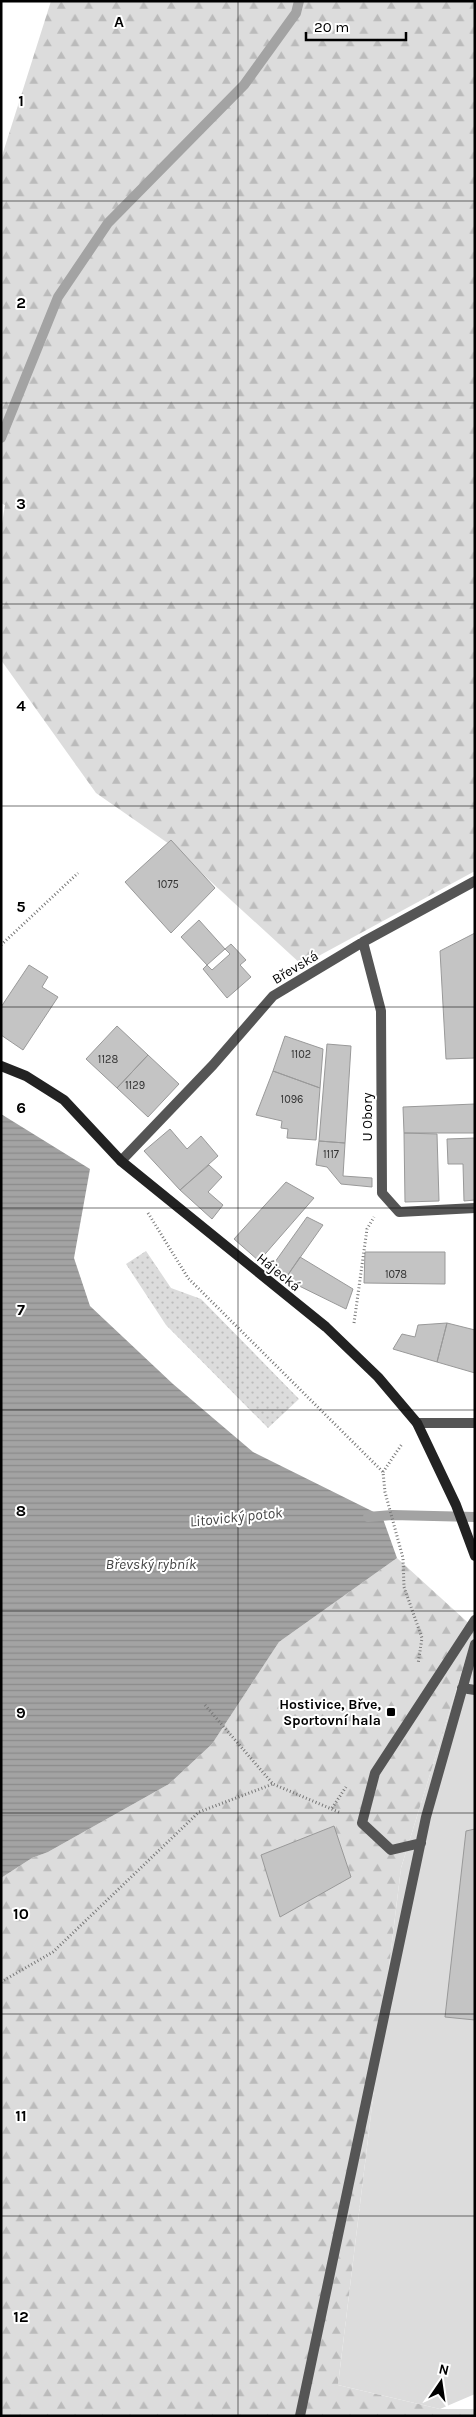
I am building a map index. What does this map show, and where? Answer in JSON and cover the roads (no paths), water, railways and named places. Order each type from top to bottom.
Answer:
[{"type":"street","name":"Břevská","points":[[121,1161],[213,1065],[274,996],[363,942],[475,881]]},
{"type":"street","name":"U Obory","points":[[363,942],[381,1011],[382,1194],[399,1212],[475,1208]]},
{"type":"street","name":"Hájecká","points":[[1,1066],[26,1076],[64,1100],[121,1161],[326,1327],[378,1377],[417,1423],[456,1505],[475,1556]]},
{"type":"street","points":[[417,1423],[475,1423]]},
{"type":"street","points":[[421,1843],[391,1850],[362,1823],[374,1773],[475,1620]]},
{"type":"street","points":[[300,2416],[421,1843],[475,1644]]},
{"type":"street","points":[[462,1688],[475,1690]]},
{"type":"water","name":"Břevský rybník","points":[[1,1114],[90,1169],[74,1258],[90,1306],[173,1384],[253,1452],[382,1516],[397,1558],[279,1642],[212,1744],[169,1784],[48,1852],[32,1858],[1,1878]]},
{"type":"waterway","points":[[1,438],[58,297],[108,223],[244,85],[296,13],[299,1]]},
{"type":"waterway","name":"Litovický potok","points":[[368,1517],[392,1515],[475,1517]]},
{"type":"place","name":"Hostivice, Břve, Sportovní hala","points":[[391,1712]]}]
